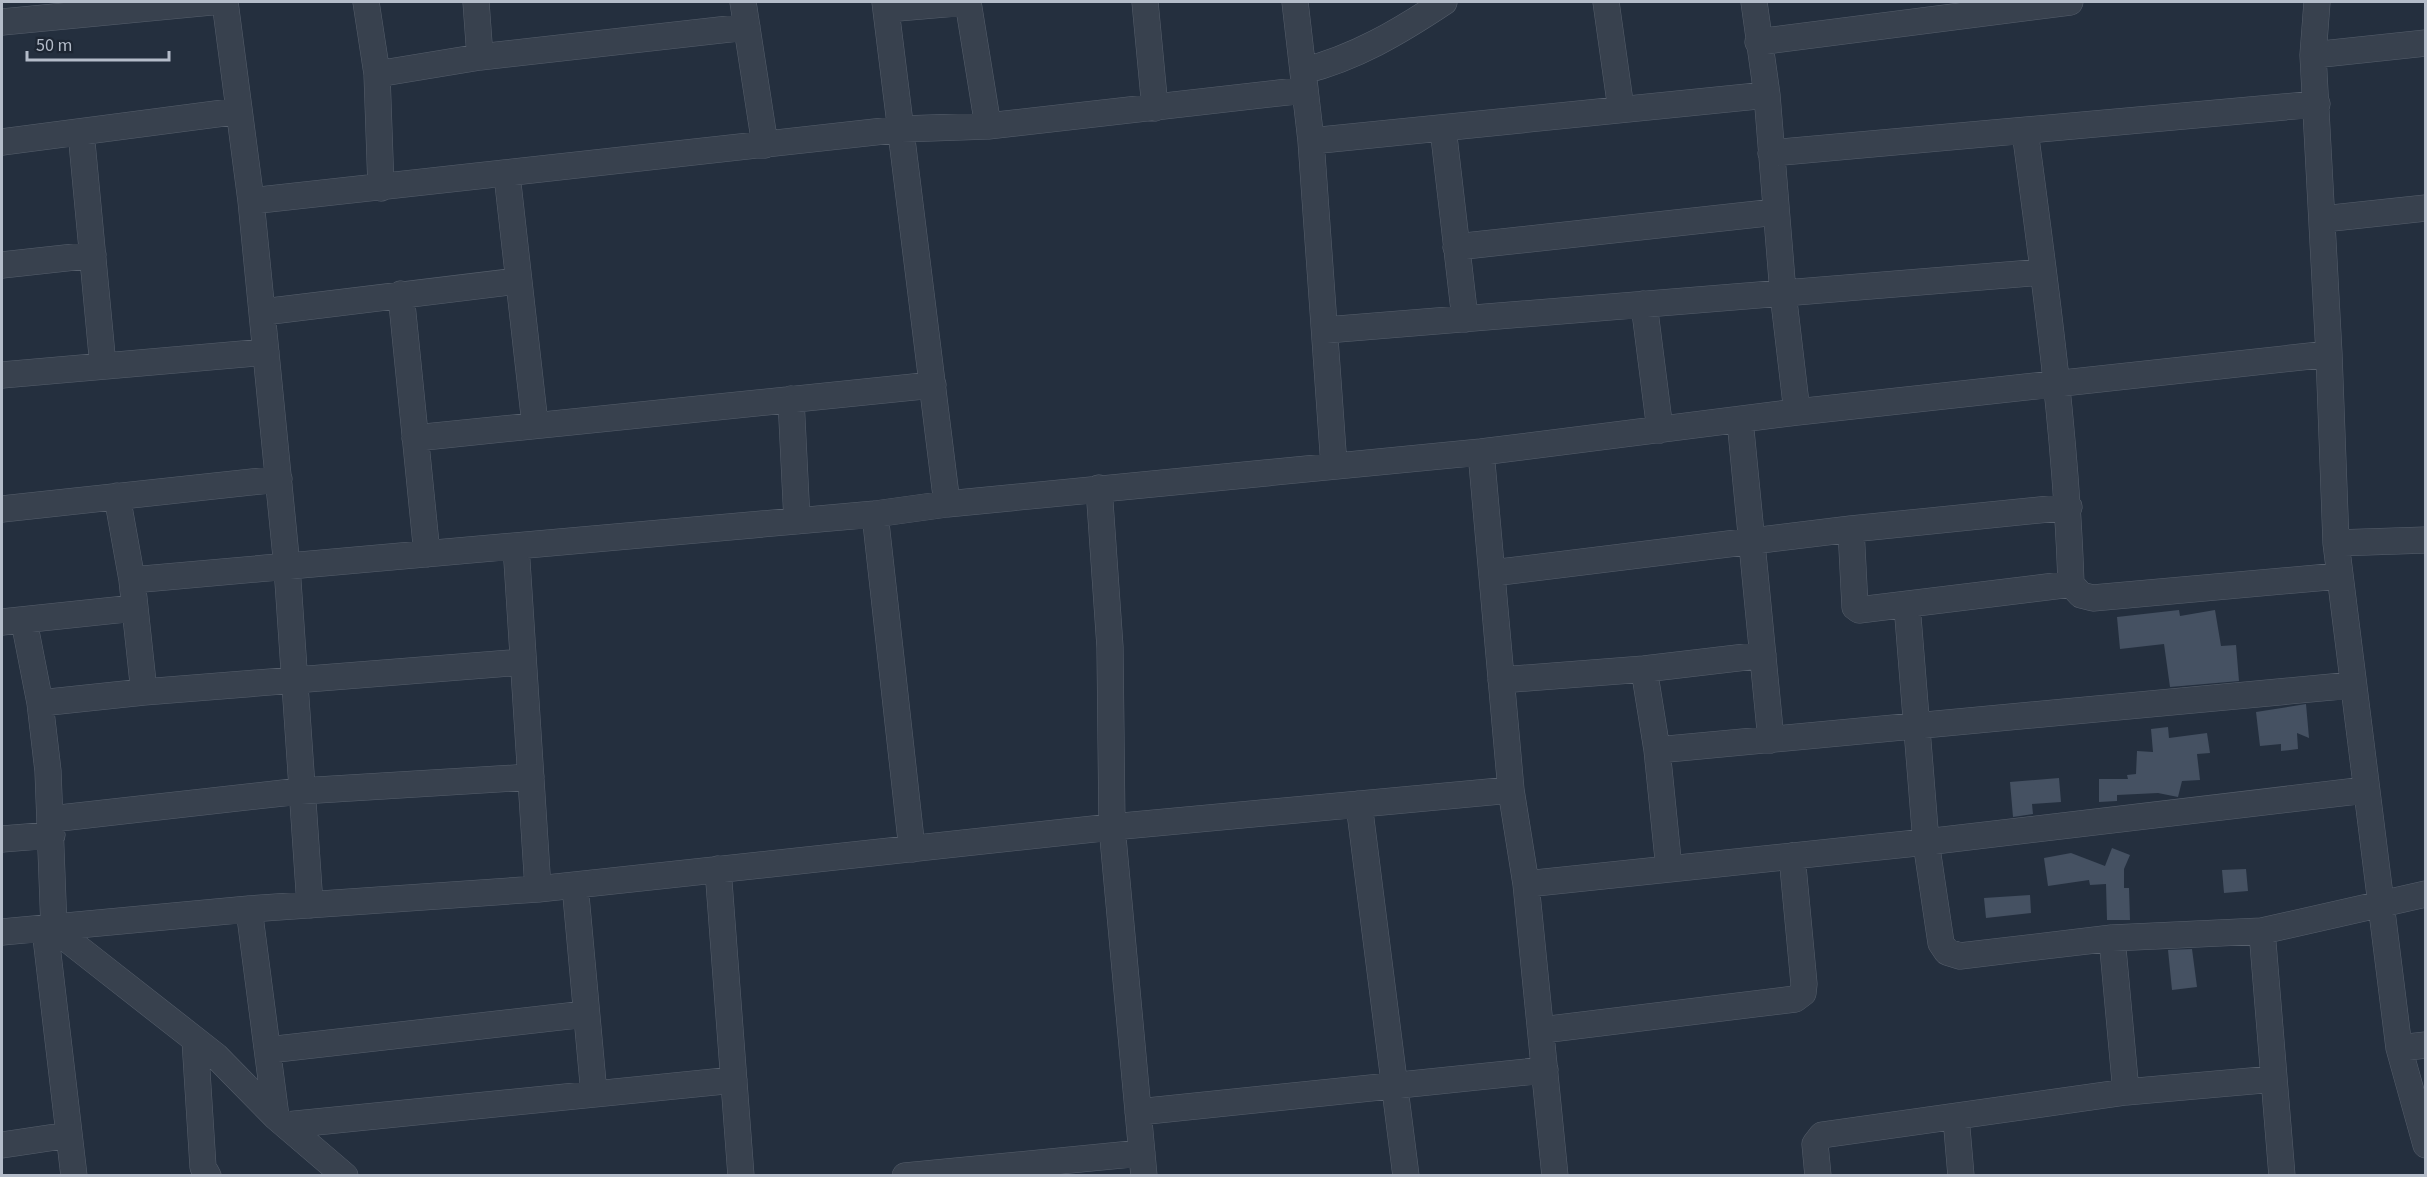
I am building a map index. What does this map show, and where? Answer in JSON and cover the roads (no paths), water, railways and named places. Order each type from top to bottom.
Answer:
[{"type":"street","points":[[2,22],[211,2]]},
{"type":"street","points":[[225,2],[251,201],[288,567],[310,905]]},
{"type":"street","points":[[366,2],[377,74],[381,188]]},
{"type":"street","points":[[476,2],[480,57]]},
{"type":"street","points":[[744,2],[765,145]]},
{"type":"street","points":[[947,504],[886,5],[968,2],[988,126]]},
{"type":"street","points":[[1145,2],[1155,108]]},
{"type":"street","points":[[1295,2],[1311,141],[1334,466]]},
{"type":"street","points":[[251,201],[507,175],[902,129],[988,126],[1155,108],[1304,80],[1326,65],[1374,45],[1444,2]]},
{"type":"street","points":[[1606,2],[1621,109]]},
{"type":"street","points":[[1754,2],[1767,95],[1783,293],[1797,412]]},
{"type":"street","points":[[1758,42],[2070,2]]},
{"type":"street","points":[[2317,2],[2313,55],[2323,219],[2339,576],[2399,1048],[2426,1145]]},
{"type":"street","points":[[377,74],[480,57],[747,27]]},
{"type":"street","points":[[2313,55],[2426,43]]},
{"type":"street","points":[[1311,141],[1767,95]]},
{"type":"street","points":[[1771,153],[2317,105]]},
{"type":"street","points":[[2,142],[239,111]]},
{"type":"street","points":[[1443,128],[1465,319]]},
{"type":"street","points":[[2025,131],[2058,384],[2069,507],[2071,584],[2081,595],[2093,598],[2339,576]]},
{"type":"street","points":[[81,132],[103,366]]},
{"type":"street","points":[[507,175],[535,424]]},
{"type":"street","points":[[2323,219],[2426,208]]},
{"type":"street","points":[[1456,247],[1776,213]]},
{"type":"street","points":[[2,265],[93,255]]},
{"type":"street","points":[[1326,330],[2043,272]]},
{"type":"street","points":[[262,312],[518,281]]},
{"type":"street","points":[[401,294],[427,554]]},
{"type":"street","points":[[1644,304],[1660,430]]},
{"type":"street","points":[[2,375],[266,352]]},
{"type":"street","points":[[132,580],[875,514],[947,504],[1481,452],[1797,412],[2329,354]]},
{"type":"street","points":[[415,438],[933,385]]},
{"type":"street","points":[[791,399],[798,521]]},
{"type":"street","points":[[1740,420],[1771,740]]},
{"type":"street","points":[[1481,452],[1511,790],[1526,884],[1555,1176]]},
{"type":"street","points":[[2,509],[279,479]]},
{"type":"street","points":[[905,1176],[1143,1164],[1112,827],[1110,647],[1099,489]]},
{"type":"street","points":[[117,496],[132,580],[144,692]]},
{"type":"street","points":[[1492,573],[1851,529],[2069,507]]},
{"type":"street","points":[[875,514],[912,849]]},
{"type":"street","points":[[1851,529],[1855,607],[1866,611],[2071,584]]},
{"type":"street","points":[[2336,543],[2426,540]]},
{"type":"street","points":[[516,546],[538,889]]},
{"type":"street","points":[[1907,605],[1926,842],[1941,944],[1947,951],[1960,956],[2112,938],[2262,931],[2380,902],[2426,894]]},
{"type":"street","points":[[74,1176],[50,929],[51,827],[40,703],[13,621],[135,608]]},
{"type":"street","points":[[1501,680],[1644,669],[1763,655]]},
{"type":"street","points":[[40,703],[144,692],[523,662]]},
{"type":"street","points":[[1644,669],[1657,750],[1669,869]]},
{"type":"street","points":[[1657,750],[1917,728],[2353,685]]},
{"type":"street","points":[[2,839],[51,827],[301,791],[531,777]]},
{"type":"street","points":[[2,932],[249,909],[538,889],[1112,827],[1511,790]]},
{"type":"street","points":[[1526,884],[1926,842],[2366,790]]},
{"type":"street","points":[[1359,804],[1406,1176]]},
{"type":"street","points":[[1542,1030],[1795,999],[1803,993],[1804,984],[1792,856]]},
{"type":"street","points":[[718,869],[741,1176]]},
{"type":"street","points":[[575,885],[594,1094]]},
{"type":"street","points":[[249,909],[268,1050],[281,1121]]},
{"type":"street","points":[[50,929],[216,1056],[281,1121],[345,1176]]},
{"type":"street","points":[[2262,931],[2282,1176]]},
{"type":"street","points":[[2112,938],[2126,1092]]},
{"type":"street","points":[[268,1050],[586,1014]]},
{"type":"street","points":[[195,1040],[203,1167],[208,1176]]},
{"type":"street","points":[[2399,1048],[2426,1045]]},
{"type":"street","points":[[1138,1112],[1545,1070]]},
{"type":"street","points":[[281,1121],[734,1080]]},
{"type":"street","points":[[1818,1176],[1815,1144],[1822,1135],[1956,1118],[2126,1092],[2274,1080]]},
{"type":"street","points":[[1956,1118],[1962,1176]]},
{"type":"street","points":[[2,1144],[69,1135]]}]
